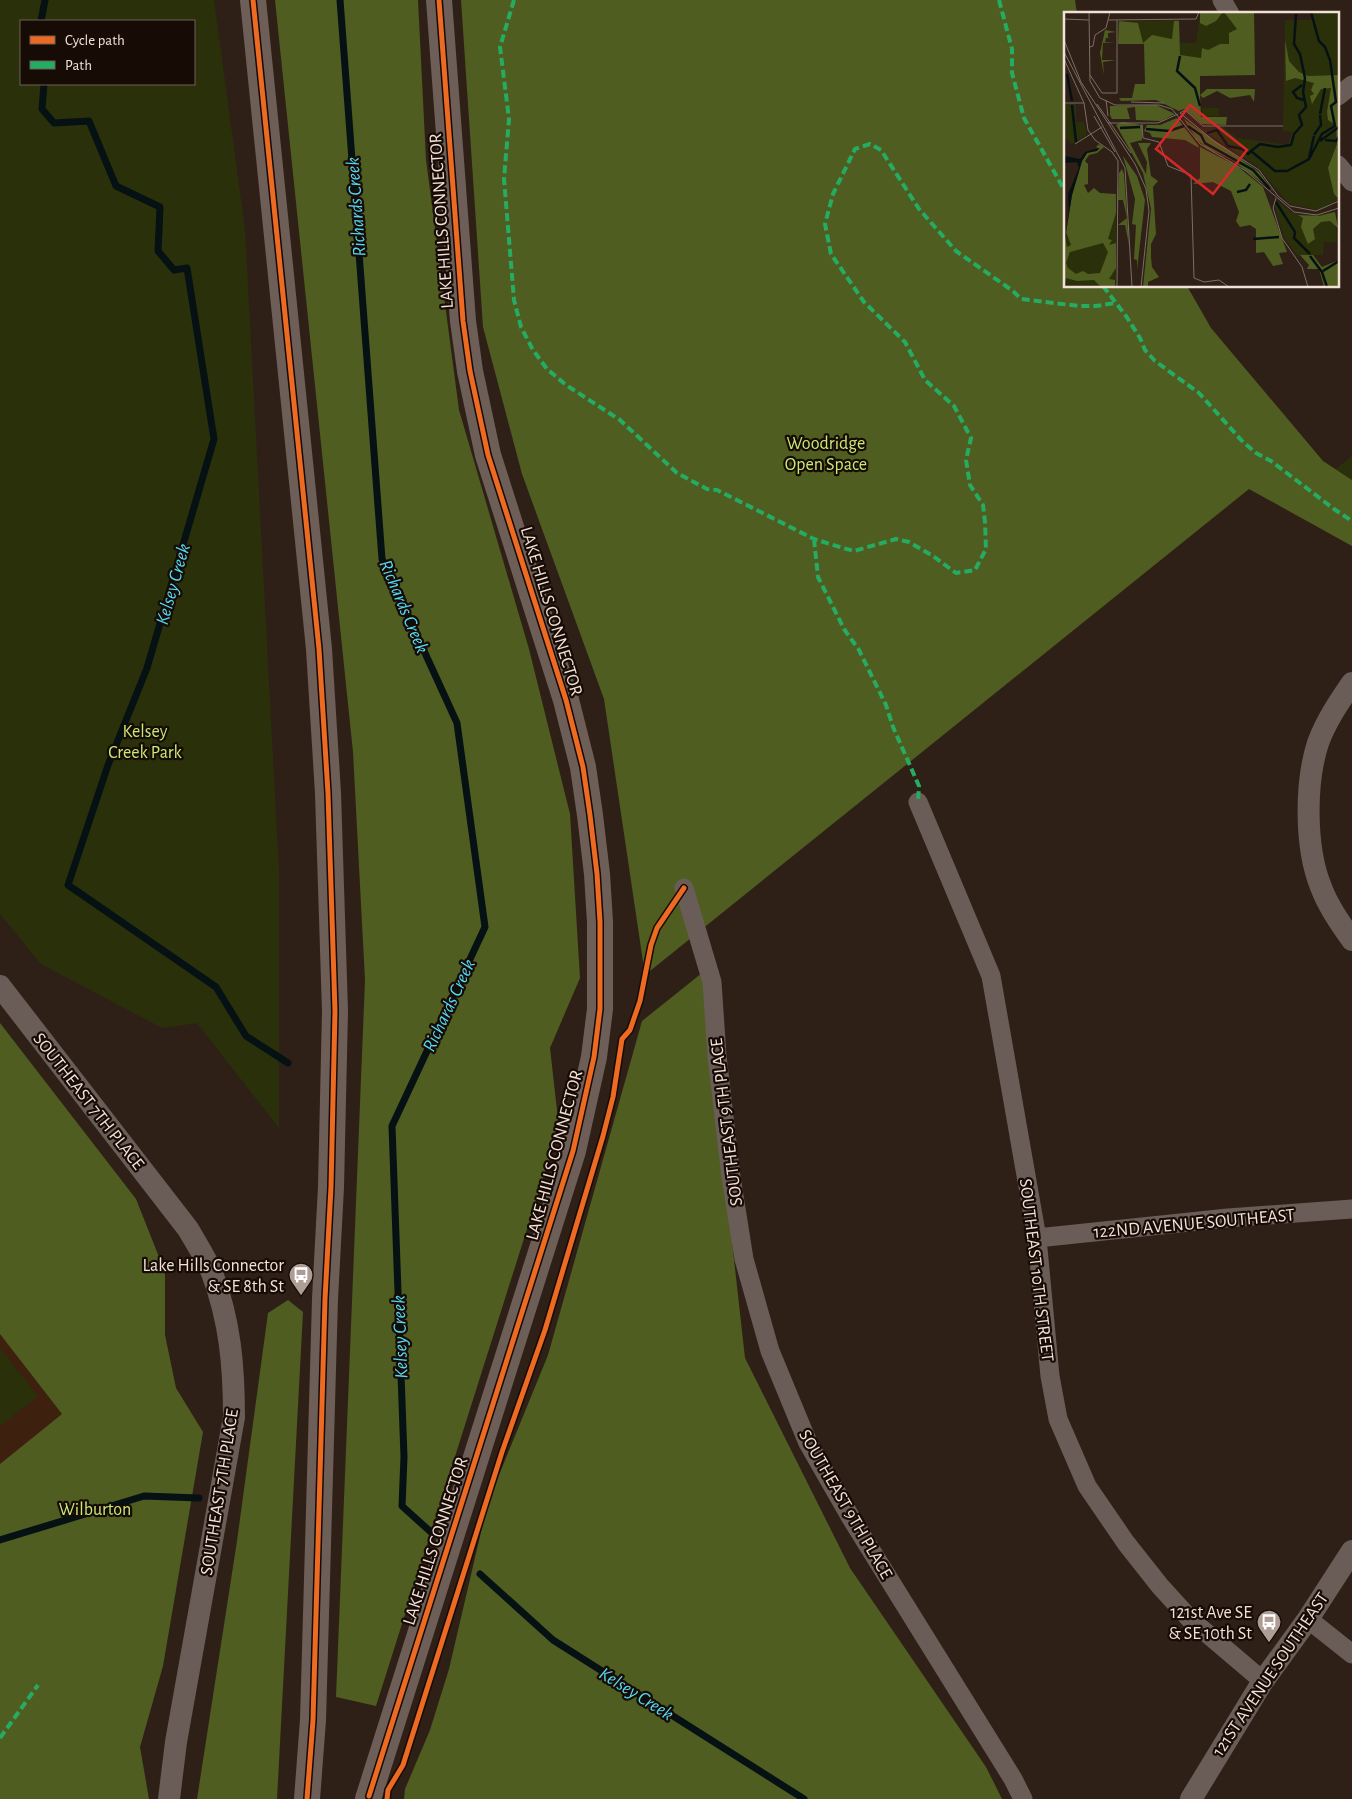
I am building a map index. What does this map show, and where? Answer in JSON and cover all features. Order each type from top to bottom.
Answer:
[{"type":"main road","points":[[253,0],[319,649],[328,803],[335,1011],[313,1720],[307,1799]]},
{"type":"main road","name":"LAKE HILLS CONNECTOR","points":[[368,1798],[573,1152],[594,1057],[600,1009],[600,922],[597,874],[583,767],[566,700],[488,455],[470,370],[463,321],[439,0]]},
{"type":"street","points":[[1222,0],[1229,12]]},
{"type":"street","points":[[1340,94],[1352,85]]},
{"type":"street","points":[[1340,167],[1352,182]]},
{"type":"street","points":[[1352,683],[1334,709],[1318,744],[1309,803],[1312,862],[1321,888],[1335,915],[1352,940]]},
{"type":"street","name":"SOUTHEAST 10TH STREET","points":[[918,802],[991,976],[1037,1238],[1050,1376],[1058,1418],[1087,1486],[1126,1543],[1160,1586],[1190,1619],[1263,1681]]},
{"type":"street","name":"SOUTHEAST 9TH PLACE","points":[[684,888],[712,982],[717,1056],[731,1177],[744,1259],[770,1351],[808,1443],[851,1518],[1014,1779],[1023,1799]]},
{"type":"street","name":"SOUTHEAST 7TH PLACE","points":[[0,986],[188,1229],[212,1272],[231,1343],[234,1417],[177,1733],[169,1799]]},
{"type":"street","name":"122ND AVENUE SOUTHEAST","points":[[1037,1238],[1228,1218],[1352,1209]]},
{"type":"street","name":"121ST AVENUE SOUTHEAST","points":[[1191,1799],[1263,1681],[1308,1619],[1352,1551]]},
{"type":"street","points":[[1308,1619],[1352,1654]]},
{"type":"shaded area","points":[[0,1334],[62,1414],[0,1464]]},
{"type":"green space","name":"Kelsey Creek Park","points":[[0,0],[214,0],[245,230],[279,872],[279,1128],[197,1023],[162,1028],[41,964],[0,914]]},
{"type":"green space","points":[[275,0],[418,0],[426,160],[459,410],[529,649],[570,814],[580,978],[550,1048],[559,1128],[376,1706],[336,1697],[365,980],[353,752]]},
{"type":"green space","name":"Woodridge Open Space","points":[[461,0],[1075,0],[1077,12],[1064,12],[1064,288],[1188,288],[1211,328],[1323,461],[1352,480],[1352,546],[1249,489],[645,975],[604,699],[522,474],[483,327]]},
{"type":"green space","points":[[1352,456],[1352,480],[1336,469]]},
{"type":"green space","points":[[702,973],[745,1358],[850,1568],[986,1767],[1002,1799],[404,1799],[405,1789],[430,1730],[449,1669],[488,1502],[548,1355],[642,1021]]},
{"type":"green space","name":"Wilburton","points":[[0,1023],[136,1199],[165,1272],[165,1335],[176,1388],[203,1432],[163,1666],[140,1747],[149,1799],[0,1799],[0,1464],[62,1414],[0,1334]]},
{"type":"green space","points":[[288,1300],[303,1312],[277,1799],[197,1799],[237,1541],[268,1313]]},
{"type":"green space","points":[[0,1348],[38,1396],[0,1426]]},
{"type":"waterway","name":"Kelsey Creek","points":[[41,20],[45,0]]},
{"type":"waterway","name":"Richards Creek","points":[[340,0],[382,559],[457,723],[485,927],[392,1126],[404,1457],[402,1506],[433,1534]]},
{"type":"waterway","name":"Kelsey Creek","points":[[44,85],[42,109],[54,123],[89,121],[116,186],[160,207],[158,251],[174,270],[187,268],[214,439],[147,668],[108,765],[68,885],[216,987],[246,1036],[288,1063]]},
{"type":"waterway","points":[[0,1540],[144,1496],[199,1498]]},
{"type":"waterway","name":"Kelsey Creek","points":[[480,1574],[553,1640],[804,1799]]},
{"type":"marked path","points":[[514,0],[500,47],[509,119],[504,179],[514,300],[521,327],[533,350],[547,369],[566,385],[620,420],[677,473],[707,489],[717,490],[814,539],[854,551],[896,539],[909,542],[933,556],[956,573],[975,570],[986,549],[983,505],[970,485],[966,460],[971,438],[954,406],[925,380],[905,342],[864,302],[831,254],[825,224],[833,194],[855,149],[870,144],[881,150],[919,209],[956,251],[1013,291],[1021,299],[1079,306],[1115,303]]},
{"type":"marked path","points":[[999,0],[1012,49],[1012,73],[1024,118],[1064,189]]},
{"type":"marked path","points":[[1105,288],[1126,316],[1145,350],[1155,361],[1199,393],[1243,442],[1256,453],[1271,461],[1352,521]]},
{"type":"marked path","points":[[814,539],[818,577],[844,629],[859,650],[886,705],[893,727],[919,786],[918,802]]},
{"type":"marked path","points":[[0,1738],[38,1685]]},
{"type":"cycle path","points":[[253,0],[319,649],[328,793],[335,1011],[313,1720],[307,1799]]},
{"type":"cycle path","points":[[369,1796],[573,1151],[594,1057],[600,1009],[600,922],[597,874],[583,767],[566,700],[488,455],[470,371],[463,321],[439,0]]},
{"type":"cycle path","points":[[387,1799],[388,1790],[403,1765],[502,1452],[545,1330],[603,1136],[613,1097],[622,1039],[630,1030],[640,1001],[651,945],[657,928],[684,888]]},
{"type":"place","name":"Lake Hills Connector & SE 8th St","points":[[301,1296]]},
{"type":"place","name":"121st Ave SE & SE 10th St","points":[[1269,1643]]}]
